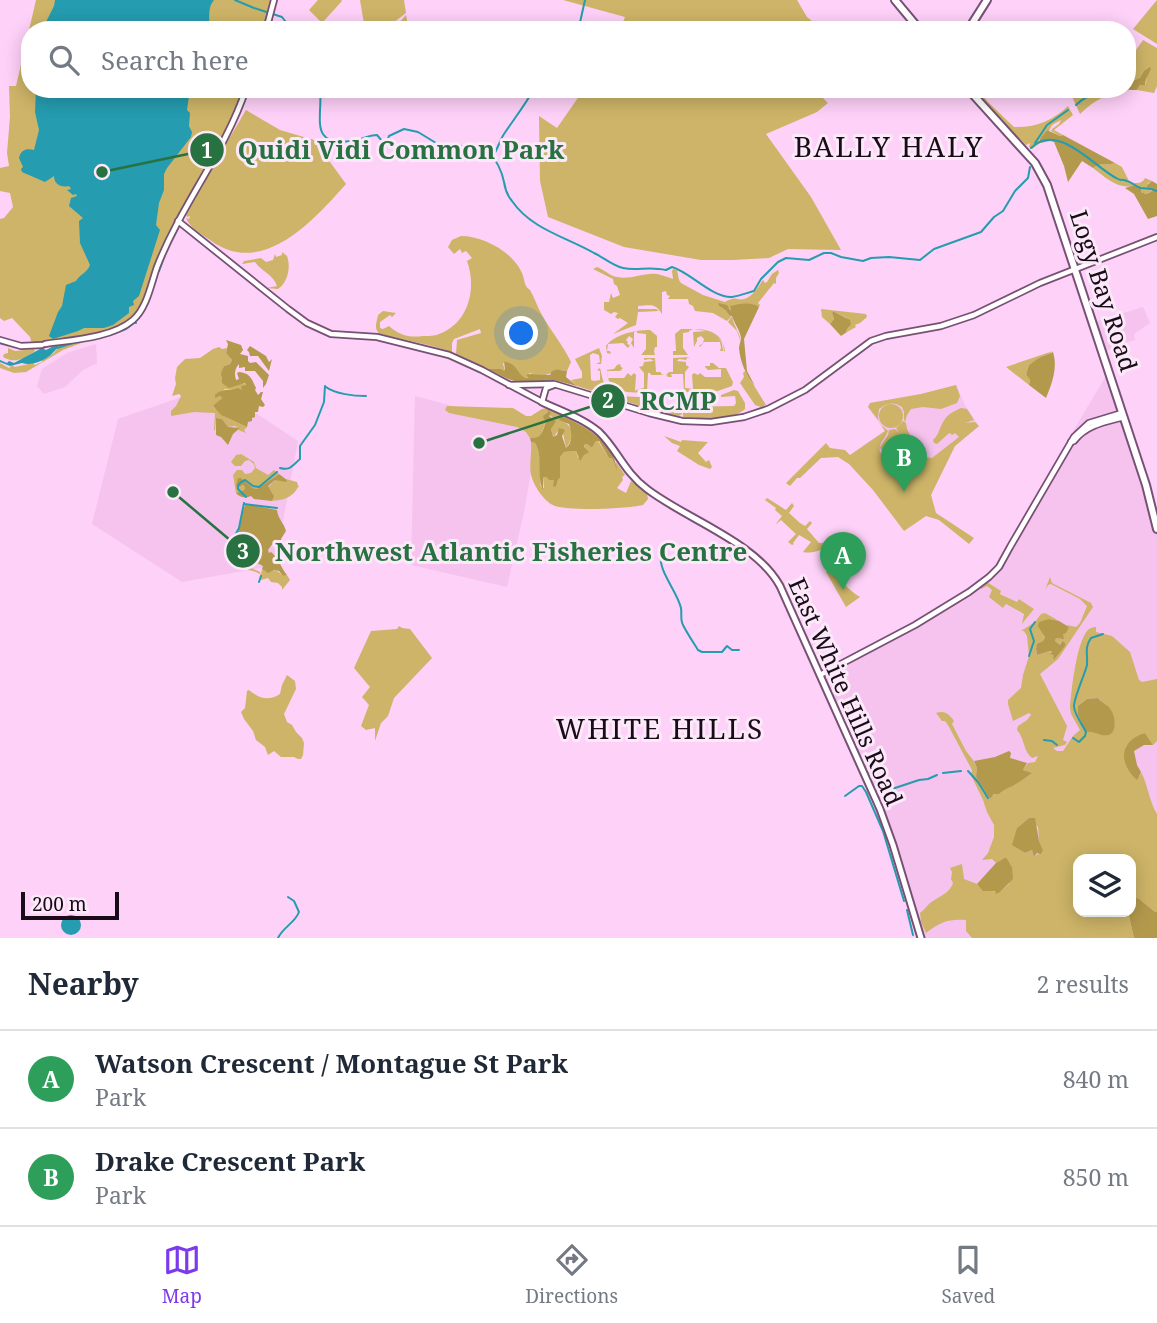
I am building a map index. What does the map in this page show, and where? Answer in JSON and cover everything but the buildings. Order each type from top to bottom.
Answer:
[{"type":"main road","points":[[895,0],[912,21]]},
{"type":"main road","points":[[974,21],[987,0]]},
{"type":"main road","name":"Logy Bay Road","points":[[976,98],[1035,163],[1049,189],[1149,495],[1157,529]]},
{"type":"main road","name":"East White Hills Road","points":[[542,401],[599,433],[631,476],[646,489],[738,545],[765,565],[780,586],[883,817],[920,938]]},
{"type":"street","points":[[269,21],[274,0]]},
{"type":"street","points":[[0,340],[21,346],[44,345],[111,332],[132,321],[141,310],[167,242],[237,114],[243,98]]},
{"type":"street","name":"East White Hills Road","points":[[178,221],[288,310],[316,328],[335,335],[377,337],[449,355],[542,401]]},
{"type":"street","points":[[509,385],[554,384],[671,419],[691,422],[744,417],[768,409],[816,383],[871,341],[941,327],[966,318],[1040,283],[1157,237]]},
{"type":"street","points":[[542,401],[546,388],[554,384]]},
{"type":"street","points":[[820,675],[915,625],[989,577],[999,567],[1073,437],[1084,426],[1123,415]]},
{"type":"shaded area","points":[[36,0],[271,0],[265,21],[31,21]]},
{"type":"shaded area","points":[[318,0],[342,1],[324,21],[320,21],[309,10]]},
{"type":"shaded area","points":[[360,0],[404,0],[406,13],[396,21],[364,21]]},
{"type":"shaded area","points":[[563,0],[797,0],[812,21],[623,21],[625,17]]},
{"type":"shaded area","points":[[1157,0],[1157,44],[1136,31],[1136,25]]},
{"type":"shaded area","points":[[1143,40],[1157,48],[1157,86],[1154,93],[1137,90],[1140,85],[1146,84],[1147,68],[1141,78],[1136,79],[1136,50]]},
{"type":"shaded area","points":[[21,64],[21,98],[241,98],[236,112],[169,233],[139,309],[119,326],[90,335],[32,344],[30,337],[12,318],[4,321],[0,318],[0,219],[13,207],[10,193],[0,191],[0,168],[9,166],[9,86],[16,86]]},
{"type":"shaded area","points":[[1150,67],[1151,69],[1145,85],[1140,85],[1136,90],[1136,79]]},
{"type":"shaded area","points":[[578,98],[823,98],[828,103],[817,112],[766,134],[811,197],[841,250],[788,249],[769,258],[701,260],[624,247],[548,217],[540,181],[539,116],[557,128]]},
{"type":"shaded area","points":[[982,98],[1014,127],[1044,122],[1068,106],[1073,115],[1054,130],[1063,135],[1051,131],[1061,120],[1047,130],[1040,143],[1032,149],[1029,147],[1030,143],[1026,145]]},
{"type":"shaded area","points":[[1074,98],[1101,98],[1080,114]]},
{"type":"shaded area","points":[[246,110],[280,130],[314,140],[346,184],[303,228],[267,249],[249,253],[229,250],[210,240],[193,228],[186,218],[189,219],[190,216],[186,215],[190,205]]},
{"type":"shaded area","points":[[1047,130],[1063,135],[1115,163],[1093,168],[1082,161],[1068,182],[1054,142],[1040,143]]},
{"type":"shaded area","points":[[1115,163],[1122,167],[1130,183],[1141,182],[1145,178],[1152,181],[1147,184],[1147,189],[1157,193],[1146,194],[1136,185],[1118,185],[1093,168]]},
{"type":"shaded area","points":[[1152,181],[1157,184],[1157,216],[1148,219],[1134,194],[1125,188],[1135,185],[1141,187],[1141,192],[1146,194],[1153,191],[1147,188]]},
{"type":"shaded area","points":[[461,236],[496,246],[516,264],[540,312],[571,362],[567,371],[559,370],[543,376],[529,373],[529,378],[525,378],[505,361],[504,372],[501,369],[488,369],[456,354],[457,340],[481,333],[480,329],[454,339],[452,352],[378,332],[378,315],[383,311],[396,313],[380,322],[380,328],[389,326],[400,334],[409,336],[437,335],[457,322],[468,304],[471,282],[467,261],[472,258],[460,249],[454,254],[448,247],[452,240]]},
{"type":"shaded area","points":[[282,252],[287,256],[289,269],[278,289],[267,288],[277,286],[255,262],[242,264],[244,261],[261,258],[266,262],[273,260],[275,254],[276,257],[282,255]]},
{"type":"shaded area","points":[[597,267],[622,278],[652,274],[673,279],[672,271],[677,270],[681,283],[703,295],[725,302],[747,298],[763,280],[765,283],[772,274],[778,270],[779,273],[776,284],[774,283],[758,303],[759,307],[752,304],[730,306],[732,316],[730,308],[719,306],[731,317],[727,321],[713,313],[695,311],[688,299],[668,299],[670,296],[666,291],[662,292],[662,314],[655,306],[638,306],[638,309],[659,311],[638,312],[636,325],[613,334],[628,323],[615,317],[618,313],[611,314],[604,310],[604,302],[609,302],[611,293],[613,298],[620,295],[613,279],[593,269]]},
{"type":"shaded area","points":[[718,303],[727,305],[731,311],[730,306],[741,304],[759,307],[744,339],[747,371],[755,386],[742,363],[738,329],[732,316]]},
{"type":"shaded area","points":[[1143,307],[1150,323],[1134,334],[1135,340],[1103,353],[1094,322]]},
{"type":"shaded area","points":[[821,309],[866,314],[867,317],[847,332],[847,318],[833,311],[834,319],[830,324],[822,317]]},
{"type":"shaded area","points":[[833,311],[850,320],[847,332],[841,336],[830,324],[834,319]]},
{"type":"shaded area","points":[[732,316],[739,336],[741,343],[737,331],[728,322]]},
{"type":"shaded area","points":[[681,329],[693,329],[683,333],[683,348],[688,355],[673,355],[673,351],[676,351],[675,334]]},
{"type":"shaded area","points":[[694,329],[705,330],[719,337],[723,351],[720,351],[720,342],[704,342],[700,347],[704,339],[701,336],[697,338],[694,347],[693,332],[706,331]]},
{"type":"shaded area","points":[[650,330],[657,336],[655,355],[641,355],[646,349],[646,334],[637,333]]},
{"type":"shaded area","points":[[636,331],[634,348],[631,343],[633,339],[629,336],[626,340],[630,345],[628,348],[623,343],[608,344],[615,338]]},
{"type":"shaded area","points":[[89,340],[63,350],[26,372],[14,373],[0,368],[0,363],[9,368],[12,365],[35,365],[54,353],[60,344]]},
{"type":"shaded area","points":[[226,340],[241,345],[243,350],[240,354],[248,356],[250,363],[256,362],[269,375],[263,388],[263,381],[255,371],[245,371],[245,367],[239,368],[239,364],[237,367],[236,380],[239,379],[239,372],[249,375],[258,395],[263,392],[261,399],[265,405],[259,406],[258,412],[255,412],[255,417],[248,422],[247,427],[221,415],[213,406],[222,398],[215,398],[218,393],[238,388],[242,390],[241,386],[246,385],[245,383],[229,388],[222,383],[221,373],[224,366],[232,360],[226,353]]},
{"type":"shaded area","points":[[96,344],[97,363],[83,370],[65,387],[44,394],[37,386],[42,369],[67,353]]},
{"type":"shaded area","points":[[250,346],[266,356],[269,362],[272,359],[269,371],[258,356],[250,356],[247,350]]},
{"type":"shaded area","points":[[219,347],[227,348],[226,353],[232,360],[224,366],[221,379],[246,384],[242,390],[225,389],[215,397],[222,398],[213,407],[225,417],[247,427],[244,430],[246,433],[235,426],[228,427],[222,419],[216,418],[214,430],[215,413],[194,412],[171,416],[171,411],[181,396],[172,396],[177,367],[185,359],[200,358]]},
{"type":"shaded area","points":[[8,348],[15,351],[35,351],[23,358],[12,360],[3,357],[8,353]]},
{"type":"shaded area","points":[[599,348],[601,364],[596,364],[600,362],[599,355],[590,355],[591,380],[600,380],[600,371],[597,370],[600,368],[605,385],[612,392],[651,397],[654,403],[665,405],[666,408],[682,407],[682,414],[679,416],[660,412],[577,386],[571,380],[582,378],[582,372],[575,359]]},
{"type":"shaded area","points":[[1053,351],[1029,365],[1026,374],[1030,379],[1029,385],[1006,367]]},
{"type":"shaded area","points":[[1053,352],[1055,369],[1046,398],[1029,385],[1030,380],[1026,374],[1029,365]]},
{"type":"shaded area","points":[[690,357],[677,361],[686,362],[689,367],[685,372],[685,388],[693,389],[694,373],[705,377],[721,377],[721,369],[708,370],[705,367],[710,366],[710,363],[726,368],[733,382],[732,386],[715,392],[684,392],[683,374],[671,374],[672,377],[666,375],[673,372],[673,358]]},
{"type":"shaded area","points":[[644,358],[655,358],[656,372],[664,375],[648,373],[647,391],[650,392],[636,393],[616,388],[608,378],[624,378],[628,373],[631,376],[634,373],[635,391],[644,388],[644,373],[639,367],[643,366],[644,362],[654,361]]},
{"type":"shaded area","points":[[504,361],[513,365],[526,378],[529,378],[526,375],[528,374],[550,375],[556,370],[567,371],[566,377],[577,386],[554,380],[521,383],[488,369],[504,371]]},
{"type":"shaded area","points":[[620,364],[623,368],[620,371],[607,371]]},
{"type":"shaded area","points":[[745,371],[766,405],[755,405],[740,383]]},
{"type":"shaded area","points":[[1109,371],[1157,529],[1157,938],[921,938],[893,845],[820,675],[980,586],[986,585],[992,590],[1004,608],[1005,604],[1024,614],[1023,623],[1034,609],[1018,599],[1017,602],[1000,593],[1001,591],[987,582],[1000,568],[1077,434],[1073,431]]},
{"type":"shaded area","points":[[956,385],[979,426],[955,446],[942,472],[886,460],[861,447],[885,431],[868,407],[870,403]]},
{"type":"shaded area","points":[[956,385],[960,396],[957,403],[941,409],[911,409],[905,422],[904,412],[899,405],[885,405],[879,409],[879,421],[868,407],[870,403]]},
{"type":"shaded area","points":[[738,391],[745,403],[745,409],[739,413],[714,418],[683,417],[683,407],[734,406],[735,396],[721,395]]},
{"type":"shaded area","points":[[193,393],[251,410],[298,441],[277,565],[182,582],[92,524],[118,419]]},
{"type":"shaded area","points":[[415,396],[538,429],[525,507],[507,587],[411,565]]},
{"type":"shaded area","points":[[891,404],[899,408],[903,416],[899,424],[891,428],[883,424],[879,416],[883,408]]},
{"type":"shaded area","points":[[447,406],[513,408],[526,416],[548,408],[587,428],[602,440],[582,427],[559,420],[572,431],[566,448],[563,433],[558,431],[553,438],[551,429],[555,419],[548,412],[544,415],[546,422],[540,437],[536,439],[530,438],[517,427],[449,413],[445,410]]},
{"type":"shaded area","points":[[961,408],[967,409],[974,420],[965,423],[975,422],[979,426],[955,446],[931,495],[936,513],[974,538],[969,544],[939,520],[926,516],[904,531],[873,490],[849,464],[838,457],[821,458],[790,486],[786,483],[826,443],[830,448],[845,450],[850,455],[885,431],[881,425],[888,431],[880,447],[889,430],[895,429],[899,433],[896,428],[903,421],[910,435],[907,441],[910,443],[912,437],[920,441],[912,442],[913,456],[932,458],[959,437],[950,433],[937,444],[933,440],[952,412]],"holes":[[[902,442],[893,448],[887,457],[881,458],[884,456],[880,452],[880,447],[887,455],[893,445]]]},
{"type":"shaded area","points":[[548,410],[551,413],[549,416],[556,421],[551,429],[553,437],[557,435],[559,428],[565,430],[562,436],[566,448],[571,440],[569,424],[559,420],[561,416],[579,425],[604,443],[615,460],[617,470],[612,458],[609,458],[599,441],[596,441],[592,448],[584,445],[589,452],[580,461],[576,451],[564,452],[560,457],[560,478],[556,487],[553,486],[554,480],[543,477],[543,490],[539,453],[530,438],[541,434],[546,422],[543,417]]},
{"type":"shaded area","points":[[216,418],[222,419],[228,427],[240,428],[233,434],[228,445],[216,435]]},
{"type":"shaded area","points":[[664,436],[681,442],[708,442],[698,453],[706,462],[709,460],[712,467],[710,469],[699,465],[677,451],[680,446]]},
{"type":"shaded area","points":[[596,441],[625,475],[617,488],[626,493],[631,481],[647,493],[648,499],[643,505],[598,509],[562,508],[551,504],[540,493],[531,475],[531,442],[534,442],[539,452],[541,487],[544,488],[543,477],[554,480],[556,487],[560,478],[560,457],[564,452],[576,451],[578,458],[581,457],[585,454],[584,445],[592,448]]},
{"type":"shaded area","points":[[241,454],[254,462],[256,468],[268,475],[274,470],[279,474],[257,489],[241,478],[244,490],[236,493],[233,475],[237,470],[242,470],[245,474],[251,473],[255,468],[249,460],[241,466],[235,466],[231,462],[236,455]]},
{"type":"shaded area","points":[[279,474],[287,480],[275,480],[268,486],[274,496],[272,501],[243,497],[236,493],[245,487],[236,486],[238,478],[257,489]]},
{"type":"shaded area","points":[[275,480],[297,482],[299,488],[293,494],[272,501],[273,494],[268,487]]},
{"type":"shaded area","points":[[767,498],[786,510],[792,503],[794,506],[789,513],[805,526],[810,521],[812,523],[807,529],[819,543],[823,543],[829,536],[831,542],[818,551],[803,552],[811,542],[799,535],[792,545],[788,542],[796,534],[781,520],[775,525],[782,516],[765,500]]},
{"type":"shaded area","points":[[246,504],[277,510],[286,531],[281,539],[283,544],[280,547],[277,545],[276,539],[268,550],[276,557],[287,575],[283,576],[274,570],[268,573],[257,563],[234,564],[233,556],[238,544],[236,535]]},
{"type":"shaded area","points":[[247,566],[260,572],[261,575],[262,569],[277,571],[283,576],[287,575],[290,580],[282,590],[278,583],[271,582],[268,578],[261,580],[260,574],[239,570]]},
{"type":"shaded area","points":[[831,568],[860,597],[846,607],[826,572]]},
{"type":"shaded area","points":[[1050,577],[1052,583],[1091,603],[1093,607],[1058,659],[1040,674],[1067,726],[1063,740],[1067,742],[1053,748],[1063,751],[1080,730],[1070,707],[1073,677],[1082,640],[1091,628],[1096,627],[1096,632],[1112,636],[1130,652],[1139,680],[1142,682],[1157,679],[1157,741],[1153,745],[1145,733],[1126,746],[1140,776],[1141,772],[1157,814],[1157,912],[1136,898],[1136,854],[1073,854],[1073,917],[1129,917],[1134,938],[972,938],[966,931],[966,920],[944,922],[926,933],[920,913],[951,887],[953,883],[950,868],[962,864],[964,879],[977,884],[983,890],[1000,892],[1009,884],[1012,867],[1006,857],[996,863],[992,859],[982,860],[994,837],[994,825],[971,775],[972,770],[948,725],[936,713],[947,714],[954,721],[952,724],[977,768],[976,777],[990,799],[1031,773],[1023,770],[1028,763],[1035,762],[1038,756],[1032,758],[1029,755],[1017,730],[1031,715],[1029,713],[1013,721],[1008,704],[1008,700],[1021,688],[1029,656],[1027,636],[1021,631],[1035,622],[1041,614],[1045,613],[1059,621],[1049,619],[1042,630],[1045,636],[1043,641],[1036,648],[1037,655],[1050,651],[1055,659],[1065,645],[1061,641],[1060,645],[1055,641],[1056,637],[1061,639],[1069,627],[1067,625],[1076,627],[1080,623],[1087,606],[1080,599],[1051,584],[1045,590]],"holes":[[[1098,698],[1111,710],[1115,725],[1086,731],[1078,715],[1078,706],[1087,699]],[[1029,818],[1038,827],[1043,850],[1034,857],[1032,850],[1025,853],[1016,847],[1017,828]]]},
{"type":"shaded area","points":[[987,582],[1001,591],[1000,594],[1017,602],[1019,599],[1034,609],[1022,624],[1024,614],[1006,604],[1003,608],[989,597],[992,590],[987,586],[981,589],[980,586]]},
{"type":"shaded area","points":[[1049,619],[1069,627],[1063,634],[1064,639],[1056,638],[1055,641],[1060,645],[1062,641],[1065,646],[1054,660],[1050,654],[1052,652],[1037,655],[1036,649],[1037,644],[1045,637],[1038,626],[1039,622]]},
{"type":"shaded area","points":[[399,626],[410,629],[432,658],[394,698],[375,741],[375,728],[366,730],[361,726],[369,705],[362,697],[370,687],[354,668],[371,631],[397,629]]},
{"type":"shaded area","points":[[287,675],[295,681],[296,689],[284,714],[304,743],[301,759],[281,757],[274,751],[268,755],[265,747],[256,740],[241,712],[245,708],[247,691],[264,698],[272,698],[280,694]]},
{"type":"shaded area","points":[[1098,698],[1110,708],[1114,716],[1114,728],[1108,735],[1086,732],[1078,715],[1078,706],[1087,699]]},
{"type":"shaded area","points":[[1145,733],[1153,745],[1144,745],[1134,751],[1141,772],[1137,780],[1127,767],[1124,753],[1130,741]]},
{"type":"shaded area","points":[[1009,751],[1010,758],[1027,763],[1023,770],[1032,773],[999,794],[994,794],[990,799],[976,777],[977,768],[974,761]]},
{"type":"shaded area","points":[[1029,818],[1035,818],[1043,850],[1034,857],[1032,850],[1025,853],[1012,845],[1017,828]]},
{"type":"shaded area","points":[[1006,857],[1012,867],[1013,879],[996,894],[995,891],[983,891],[977,884],[996,863]]},
{"type":"shaded area","points":[[1136,898],[1157,912],[1157,938],[1134,938],[1129,917],[1136,917]]},
{"type":"water","points":[[55,0],[214,0],[209,21],[46,21]]},
{"type":"water","points":[[36,98],[189,98],[187,110],[190,113],[189,126],[192,132],[164,174],[164,190],[156,225],[160,230],[139,296],[133,301],[134,305],[129,307],[129,313],[113,325],[84,328],[53,339],[49,336],[62,306],[66,285],[76,281],[90,265],[80,243],[79,221],[83,218],[69,206],[71,198],[77,196],[76,194],[73,195],[67,190],[71,189],[69,186],[58,185],[54,176],[45,182],[22,172],[20,155],[24,150],[34,150],[39,130]]},
{"type":"water","points":[[59,345],[48,357],[38,362],[10,366],[0,362],[14,363],[42,348],[46,350]]},
{"type":"water","points":[[71,915],[78,918],[81,925],[78,932],[71,935],[64,932],[61,925],[64,918]]},
{"type":"waterway","points":[[235,0],[282,17],[285,21]]},
{"type":"waterway","points":[[580,21],[585,0]]},
{"type":"waterway","points":[[320,98],[321,127],[328,139],[337,142],[351,141],[377,135],[382,141],[387,141],[389,136],[404,129],[418,132],[436,143],[471,147],[478,152],[487,148],[500,169],[510,199],[539,226],[619,267],[666,270],[672,267],[709,289],[732,297],[754,291],[761,279],[786,258],[809,260],[824,253],[831,253],[863,261],[889,257],[920,260],[934,249],[981,232],[1003,211],[1015,191],[1028,178],[1030,167]]},
{"type":"waterway","points":[[494,154],[528,98]]},
{"type":"waterway","points":[[1076,105],[1085,98]]},
{"type":"waterway","points":[[1035,143],[1047,125],[1068,110]]},
{"type":"waterway","points":[[1031,148],[1041,141],[1063,143],[1075,148],[1118,179],[1157,191]]},
{"type":"waterway","points":[[159,271],[166,252]]},
{"type":"waterway","points":[[154,285],[157,276]]},
{"type":"waterway","points":[[113,334],[136,323]]},
{"type":"waterway","points":[[57,348],[73,343]]},
{"type":"waterway","points":[[280,468],[289,468],[300,459],[300,446],[315,425],[324,402],[325,386]]},
{"type":"waterway","points":[[326,387],[339,393],[366,396]]},
{"type":"waterway","points":[[246,497],[238,489],[241,482],[245,480],[259,487],[277,472]]},
{"type":"waterway","points":[[232,541],[239,528],[244,503]]},
{"type":"waterway","points":[[244,504],[277,508]]},
{"type":"waterway","points":[[661,555],[662,568],[681,608],[682,623],[698,650],[722,652],[727,646],[732,650],[739,650]]},
{"type":"waterway","points":[[259,582],[261,576]]},
{"type":"waterway","points":[[1029,656],[1034,641],[1030,629],[1035,622]]},
{"type":"waterway","points":[[1073,738],[1079,742],[1086,732],[1074,707],[1087,665],[1088,645],[1091,638],[1103,634]]},
{"type":"waterway","points":[[1044,740],[1057,745]]},
{"type":"waterway","points":[[943,773],[961,771]]},
{"type":"waterway","points":[[968,771],[988,798]]},
{"type":"waterway","points":[[892,789],[937,775]]},
{"type":"waterway","points":[[845,796],[859,786],[866,792],[883,831],[904,901]]},
{"type":"waterway","points":[[278,938],[299,912],[294,901],[288,897]]},
{"type":"waterway","points":[[907,910],[913,935]]},
{"type":"place","name":"Quidi Vidi Common Park","points":[[102,172]]},
{"type":"place","name":"RCMP","points":[[479,443]]},
{"type":"place","name":"Northwest Atlantic Fisheries Centre","points":[[173,492]]},
{"type":"place","name":"Drake Crescent Park","points":[[904,492]]},
{"type":"place","name":"Watson Crescent / Montague St Park","points":[[843,590]]},
{"type":"district","name":"BALLY HALY","points":[[889,147]]},
{"type":"district","name":"WHITE HILLS","points":[[660,729]]}]
